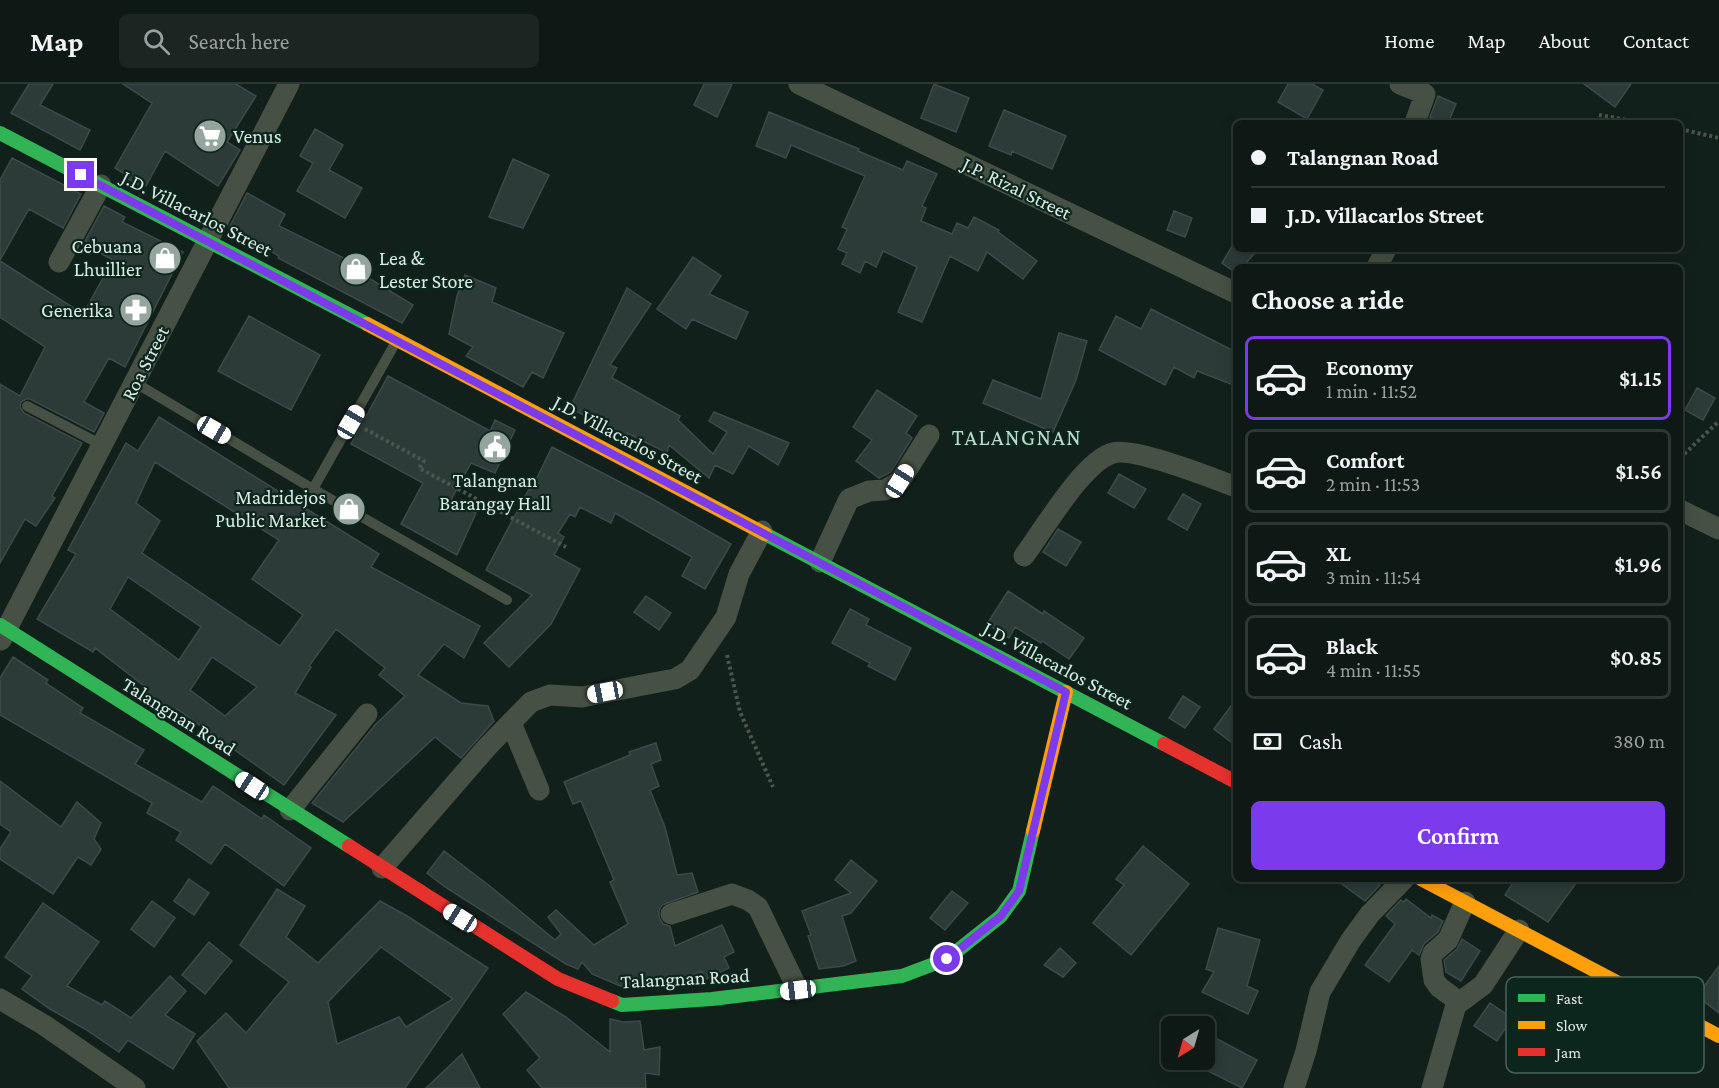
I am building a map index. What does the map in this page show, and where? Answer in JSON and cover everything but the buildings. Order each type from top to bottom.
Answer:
[{"type":"street","name":"Roa Street","points":[[2,632],[102,445],[289,84]]},
{"type":"street","name":"J.P. Rizal Street","points":[[799,84],[1233,292]]},
{"type":"street","points":[[1400,84],[1425,94],[1416,120]]},
{"type":"street","name":"J.D. Villacarlos Street","points":[[0,133],[208,240],[1233,780]]},
{"type":"street","points":[[59,262],[101,185]]},
{"type":"street","points":[[820,562],[849,499],[869,491],[885,490],[900,481],[929,435]]},
{"type":"street","points":[[1024,556],[1079,479],[1099,458],[1115,452],[1147,457],[1233,486]]},
{"type":"street","points":[[1683,511],[1719,529]]},
{"type":"street","points":[[382,868],[488,746],[531,702],[550,695],[582,697],[675,679],[690,670],[726,616],[739,574],[762,531]]},
{"type":"street","name":"Talangnan Road","points":[[2,632],[558,979],[622,1005],[712,999],[902,976],[947,959],[1001,916],[1019,891],[1066,692]]},
{"type":"street","points":[[290,810],[367,714]]},
{"type":"street","points":[[511,723],[539,790]]},
{"type":"street","points":[[1294,1088],[1320,992],[1351,940],[1370,914],[1401,882]]},
{"type":"street","points":[[1430,882],[1455,891],[1518,930],[1607,977]]},
{"type":"street","points":[[1432,1088],[1456,1005],[1454,998],[1439,987],[1434,980],[1431,959],[1433,953],[1448,940],[1455,891]]},
{"type":"street","points":[[671,914],[732,894],[748,900],[758,907],[798,990]]},
{"type":"street","points":[[1456,1005],[1483,985],[1518,930]]},
{"type":"street","points":[[0,999],[44,1025],[135,1088]]},
{"type":"street","points":[[1704,1028],[1719,1036]]},
{"type":"lane","points":[[313,489],[398,340]]},
{"type":"lane","points":[[134,382],[313,489],[507,600]]},
{"type":"lane","points":[[27,406],[102,445]]},
{"type":"path","points":[[1599,116],[1625,120]]},
{"type":"path","points":[[1683,130],[1719,138]]},
{"type":"path","points":[[1683,455],[1719,421]]},
{"type":"path","points":[[351,422],[424,461],[419,468],[566,547]]},
{"type":"path","points":[[720,624],[740,712],[773,787]]},
{"type":"traffic: fast","points":[[0,133],[367,324]]},
{"type":"traffic: fast","points":[[765,534],[1164,744]]},
{"type":"traffic: fast","points":[[0,625],[349,846]]},
{"type":"traffic: fast","points":[[612,1001],[622,1005],[712,999],[902,976],[947,959],[1001,916],[1019,891],[1033,831]]},
{"type":"traffic: slow","points":[[367,324],[765,534]]},
{"type":"traffic: slow","points":[[1033,831],[1066,692]]},
{"type":"traffic: slow","points":[[1427,882],[1607,977]]},
{"type":"traffic: slow","points":[[1704,1028],[1719,1036]]},
{"type":"traffic: jam","points":[[1164,744],[1233,780]]},
{"type":"traffic: jam","points":[[349,846],[558,979],[612,1001]]},
{"type":"place","name":"Venus","points":[[210,136]]},
{"type":"place","name":"Cebuana Lhuillier","points":[[165,258]]},
{"type":"place","name":"Lea & Lester Store","points":[[356,269]]},
{"type":"place","name":"Generika","points":[[136,310]]},
{"type":"place","name":"Talangnan Barangay Hall","points":[[495,447]]},
{"type":"place","name":"Madridejos Public Market","points":[[349,509]]},
{"type":"district","name":"TALANGNAN","points":[[1017,437]]},
{"type":"route","points":[[81,175],[1066,692],[1019,891],[1001,916],[947,959]]}]
